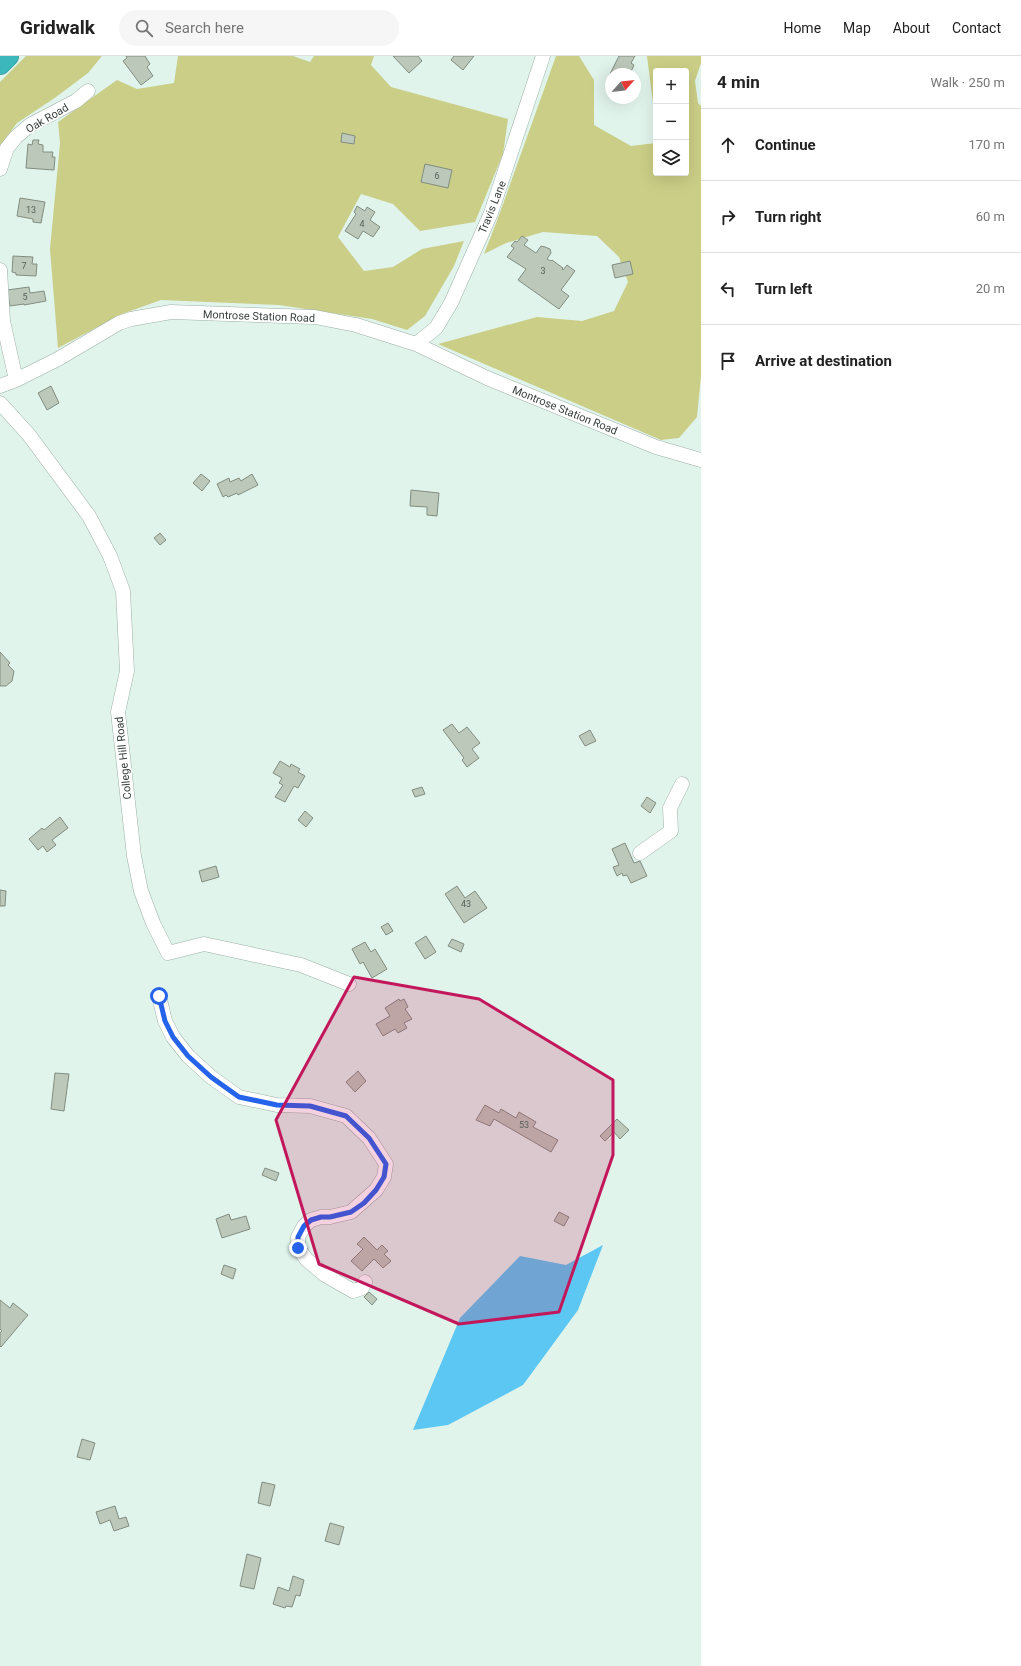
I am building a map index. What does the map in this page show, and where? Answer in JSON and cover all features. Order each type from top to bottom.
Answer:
[{"type":"highway","points":[[0,64],[8,56]]},
{"type":"street","name":"Travis Lane","points":[[416,344],[436,328],[451,303],[491,213],[543,56]]},
{"type":"street","name":"Oak Road","points":[[0,169],[7,148],[16,137],[30,125],[76,101],[88,91]]},
{"type":"street","points":[[0,270],[3,321],[16,380]]},
{"type":"street","name":"Montrose Station Road","points":[[0,386],[16,380],[58,359],[119,323],[131,319],[171,312],[315,317],[356,325],[416,344],[502,384],[656,447],[701,460]]},
{"type":"street","name":"College Hill Road","points":[[0,403],[29,435],[89,516],[110,556],[123,591],[127,671],[118,712],[134,856],[141,891],[152,922],[168,953],[204,944],[301,965],[349,984]]},
{"type":"street","points":[[640,853],[671,831],[670,808],[682,784]]},
{"type":"street","points":[[159,996],[165,1021],[173,1037],[188,1056],[211,1077],[239,1097],[277,1105],[310,1106],[346,1116],[369,1138],[386,1164],[384,1177],[376,1190],[351,1212],[311,1220],[304,1226],[298,1237],[298,1248],[307,1260],[325,1275],[352,1290],[362,1288],[365,1282]]},
{"type":"highlighted area","points":[[354,977],[479,999],[613,1080],[613,1155],[559,1312],[459,1324],[319,1264],[276,1120]]},
{"type":"green space","points":[[26,56],[102,56],[88,73],[17,123],[0,146],[0,82]]},
{"type":"green space","points":[[178,56],[293,56],[310,62],[314,56],[374,56],[371,65],[391,87],[508,119],[503,154],[475,222],[420,231],[393,204],[361,194],[338,237],[364,271],[393,267],[422,249],[464,241],[454,266],[425,316],[407,330],[372,319],[279,305],[161,300],[122,314],[58,348],[50,249],[60,143],[58,122],[117,80],[137,89],[174,83]]},
{"type":"green space","points":[[556,56],[579,56],[594,80],[594,125],[631,146],[653,143],[653,176],[689,176],[689,68],[653,68],[653,103],[647,56],[701,56],[701,63],[695,81],[698,103],[701,106],[701,376],[697,417],[679,438],[661,440],[438,344],[537,317],[582,321],[614,311],[628,282],[619,257],[597,236],[543,232],[506,243],[484,254]]},
{"type":"water","points":[[603,1245],[578,1310],[523,1385],[448,1425],[413,1430],[460,1318],[520,1256],[566,1265]]},
{"type":"building","points":[[126,56],[145,56],[150,64],[147,67],[153,76],[141,85],[123,61],[127,58]]},
{"type":"building","points":[[393,56],[418,56],[422,61],[409,73]]},
{"type":"building","points":[[454,56],[474,56],[463,70],[451,60]]},
{"type":"building","points":[[619,56],[635,56],[631,63],[634,65],[633,68],[613,68]]},
{"type":"building","points":[[342,133],[355,136],[354,144],[341,142]]},
{"type":"building","points":[[33,140],[39,140],[38,144],[43,145],[43,152],[53,152],[52,157],[55,157],[54,170],[26,168],[28,144],[32,145]]},
{"type":"building","points":[[425,164],[452,170],[448,188],[421,182]]},
{"type":"building","points":[[20,198],[45,202],[41,223],[33,222],[33,219],[17,216]]},
{"type":"building","points":[[357,206],[365,211],[367,207],[375,212],[370,220],[380,227],[373,237],[363,231],[358,239],[345,231],[356,214],[354,212]]},
{"type":"building","points":[[522,236],[528,240],[524,245],[536,253],[541,246],[550,249],[551,253],[547,259],[552,260],[563,268],[563,270],[567,265],[575,271],[561,290],[569,296],[559,309],[518,280],[526,269],[507,257],[514,248],[511,246]]},
{"type":"building","points":[[13,256],[33,257],[32,264],[37,264],[36,276],[16,275],[16,273],[12,272]]},
{"type":"building","points":[[630,261],[633,274],[615,278],[612,265]]},
{"type":"building","points":[[29,287],[30,293],[44,291],[46,301],[10,306],[7,290]]},
{"type":"building","points":[[51,386],[59,403],[47,410],[38,393]]},
{"type":"building","points":[[201,474],[210,481],[202,491],[193,483]]},
{"type":"building","points":[[252,474],[258,485],[238,495],[237,493],[228,497],[226,495],[223,497],[217,484],[229,478],[230,482],[239,478],[241,481]]},
{"type":"building","points":[[411,490],[439,493],[437,516],[427,515],[427,507],[410,506]]},
{"type":"building","points":[[160,533],[166,540],[160,545],[154,538]]},
{"type":"building","points":[[0,652],[10,663],[8,665],[14,671],[12,681],[6,686],[0,686]]},
{"type":"building","points":[[452,724],[459,733],[467,727],[480,743],[472,749],[479,758],[467,767],[462,760],[464,758],[443,730]]},
{"type":"building","points":[[590,730],[596,741],[585,746],[579,736]]},
{"type":"building","points":[[280,761],[290,767],[291,764],[300,769],[298,772],[305,776],[298,788],[294,786],[285,802],[275,797],[283,785],[279,783],[282,778],[273,773]]},
{"type":"building","points":[[422,787],[425,794],[415,797],[412,790]]},
{"type":"building","points":[[647,797],[656,803],[650,813],[641,806]]},
{"type":"building","points":[[305,811],[313,818],[306,827],[298,820]]},
{"type":"building","points":[[60,817],[68,828],[52,840],[56,845],[47,852],[43,846],[38,850],[29,839],[42,828],[44,830]]},
{"type":"building","points":[[625,843],[634,863],[640,861],[647,876],[631,883],[627,875],[623,876],[622,873],[617,876],[613,867],[619,865],[612,849]]},
{"type":"building","points":[[216,866],[219,877],[202,882],[199,871]]},
{"type":"building","points":[[457,886],[465,898],[475,891],[487,908],[464,923],[445,894]]},
{"type":"building","points":[[0,890],[6,891],[5,906],[0,906]]},
{"type":"building","points":[[388,923],[393,931],[386,935],[381,927]]},
{"type":"building","points":[[426,936],[436,952],[425,959],[415,943]]},
{"type":"building","points":[[452,939],[464,944],[461,952],[448,946]]},
{"type":"building","points":[[365,942],[371,952],[375,949],[387,969],[372,978],[363,962],[360,964],[352,949]]},
{"type":"building","points":[[399,999],[400,1001],[404,999],[408,1007],[405,1009],[412,1019],[404,1023],[407,1028],[398,1033],[395,1029],[383,1036],[376,1024],[390,1016],[385,1008]]},
{"type":"building","points":[[358,1071],[366,1081],[355,1092],[346,1082]]},
{"type":"building","points":[[55,1073],[69,1074],[64,1111],[51,1109]]},
{"type":"building","points":[[485,1105],[499,1113],[501,1109],[516,1118],[519,1112],[536,1122],[533,1127],[558,1140],[551,1152],[494,1119],[490,1126],[476,1120]]},
{"type":"building","points":[[617,1119],[629,1130],[620,1139],[614,1132],[605,1141],[600,1136]]},
{"type":"building","points":[[265,1168],[279,1173],[276,1181],[262,1175]]},
{"type":"building","points":[[559,1212],[569,1217],[564,1226],[554,1221]]},
{"type":"building","points":[[229,1214],[231,1220],[246,1216],[250,1229],[222,1238],[216,1219]]},
{"type":"building","points":[[364,1237],[377,1250],[382,1245],[388,1251],[384,1254],[391,1261],[383,1268],[374,1259],[362,1271],[351,1261],[363,1249],[357,1244]]},
{"type":"building","points":[[224,1265],[236,1269],[233,1279],[221,1274]]},
{"type":"building","points":[[369,1292],[377,1299],[372,1305],[364,1297]]},
{"type":"building","points":[[0,1300],[10,1308],[13,1303],[28,1315],[1,1347],[0,1333],[2,1331],[0,1329]]},
{"type":"building","points":[[82,1439],[95,1443],[90,1460],[77,1457]]},
{"type":"building","points":[[262,1482],[275,1485],[270,1506],[258,1503]]},
{"type":"building","points":[[115,1506],[119,1519],[126,1517],[129,1526],[114,1531],[110,1520],[100,1524],[96,1512]]},
{"type":"building","points":[[330,1523],[344,1527],[339,1545],[325,1541]]},
{"type":"building","points":[[247,1554],[261,1558],[254,1589],[240,1586]]},
{"type":"building","points":[[293,1576],[304,1580],[300,1596],[296,1595],[292,1607],[286,1606],[285,1608],[273,1604],[278,1587],[289,1591]]},
{"type":"route","points":[[159,996],[165,1021],[173,1037],[188,1056],[211,1077],[239,1097],[277,1105],[310,1106],[346,1116],[369,1138],[386,1164],[384,1177],[376,1190],[364,1203],[351,1212],[311,1220],[304,1226],[298,1237],[298,1248]]}]
